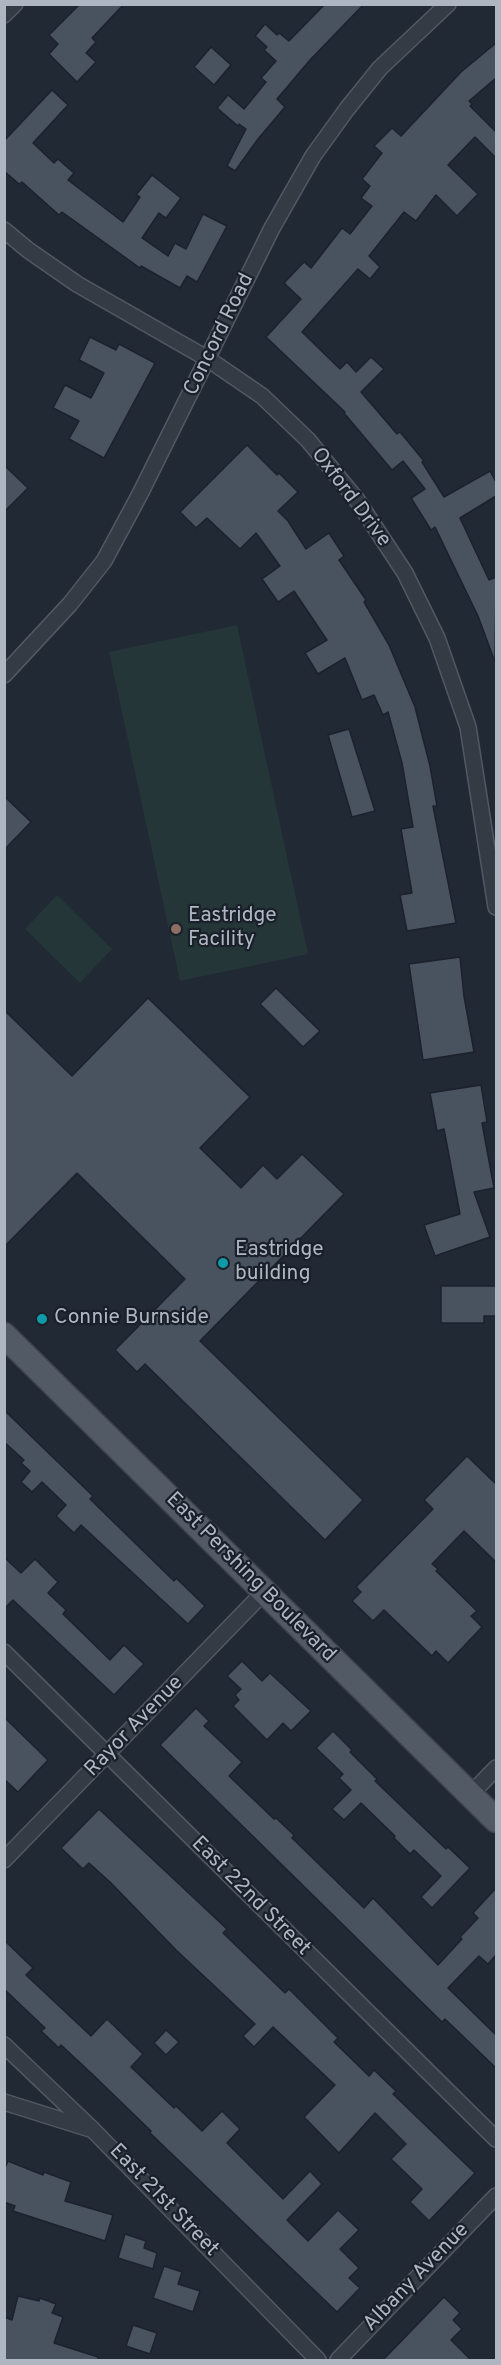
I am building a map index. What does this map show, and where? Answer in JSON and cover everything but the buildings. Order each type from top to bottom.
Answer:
[{"type":"main road","name":"East Pershing Boulevard","points":[[4,1335],[496,1820]]},
{"type":"street","points":[[4,15],[15,4]]},
{"type":"street","name":"Concord Road","points":[[4,675],[70,604],[104,561],[140,494],[272,228],[313,156],[346,109],[380,68],[448,4]]},
{"type":"street","name":"Oxford Drive","points":[[4,230],[28,250],[77,284],[208,359],[262,396],[308,440],[357,500],[405,573],[437,638],[468,727],[492,858],[496,907]]},
{"type":"street","name":"Rayor Avenue","points":[[4,1860],[264,1592]]},
{"type":"street","name":"East 22nd Street","points":[[4,1652],[496,2139]]},
{"type":"street","points":[[471,1794],[496,1768]]},
{"type":"street","name":"East 21st Street","points":[[4,2045],[93,2130],[318,2361]]},
{"type":"street","points":[[4,2102],[93,2130]]},
{"type":"street","name":"Albany Avenue","points":[[338,2361],[496,2196]]},
{"type":"shaded area","points":[[237,625],[308,954],[180,981],[109,652]]},
{"type":"shaded area","points":[[57,895],[112,949],[80,983],[25,929]]},
{"type":"place","name":"Eastridge Facility","points":[[176,929]]},
{"type":"place","name":"Eastridge building","points":[[223,1263]]},
{"type":"place","name":"Connie Burnside","points":[[42,1319]]}]
